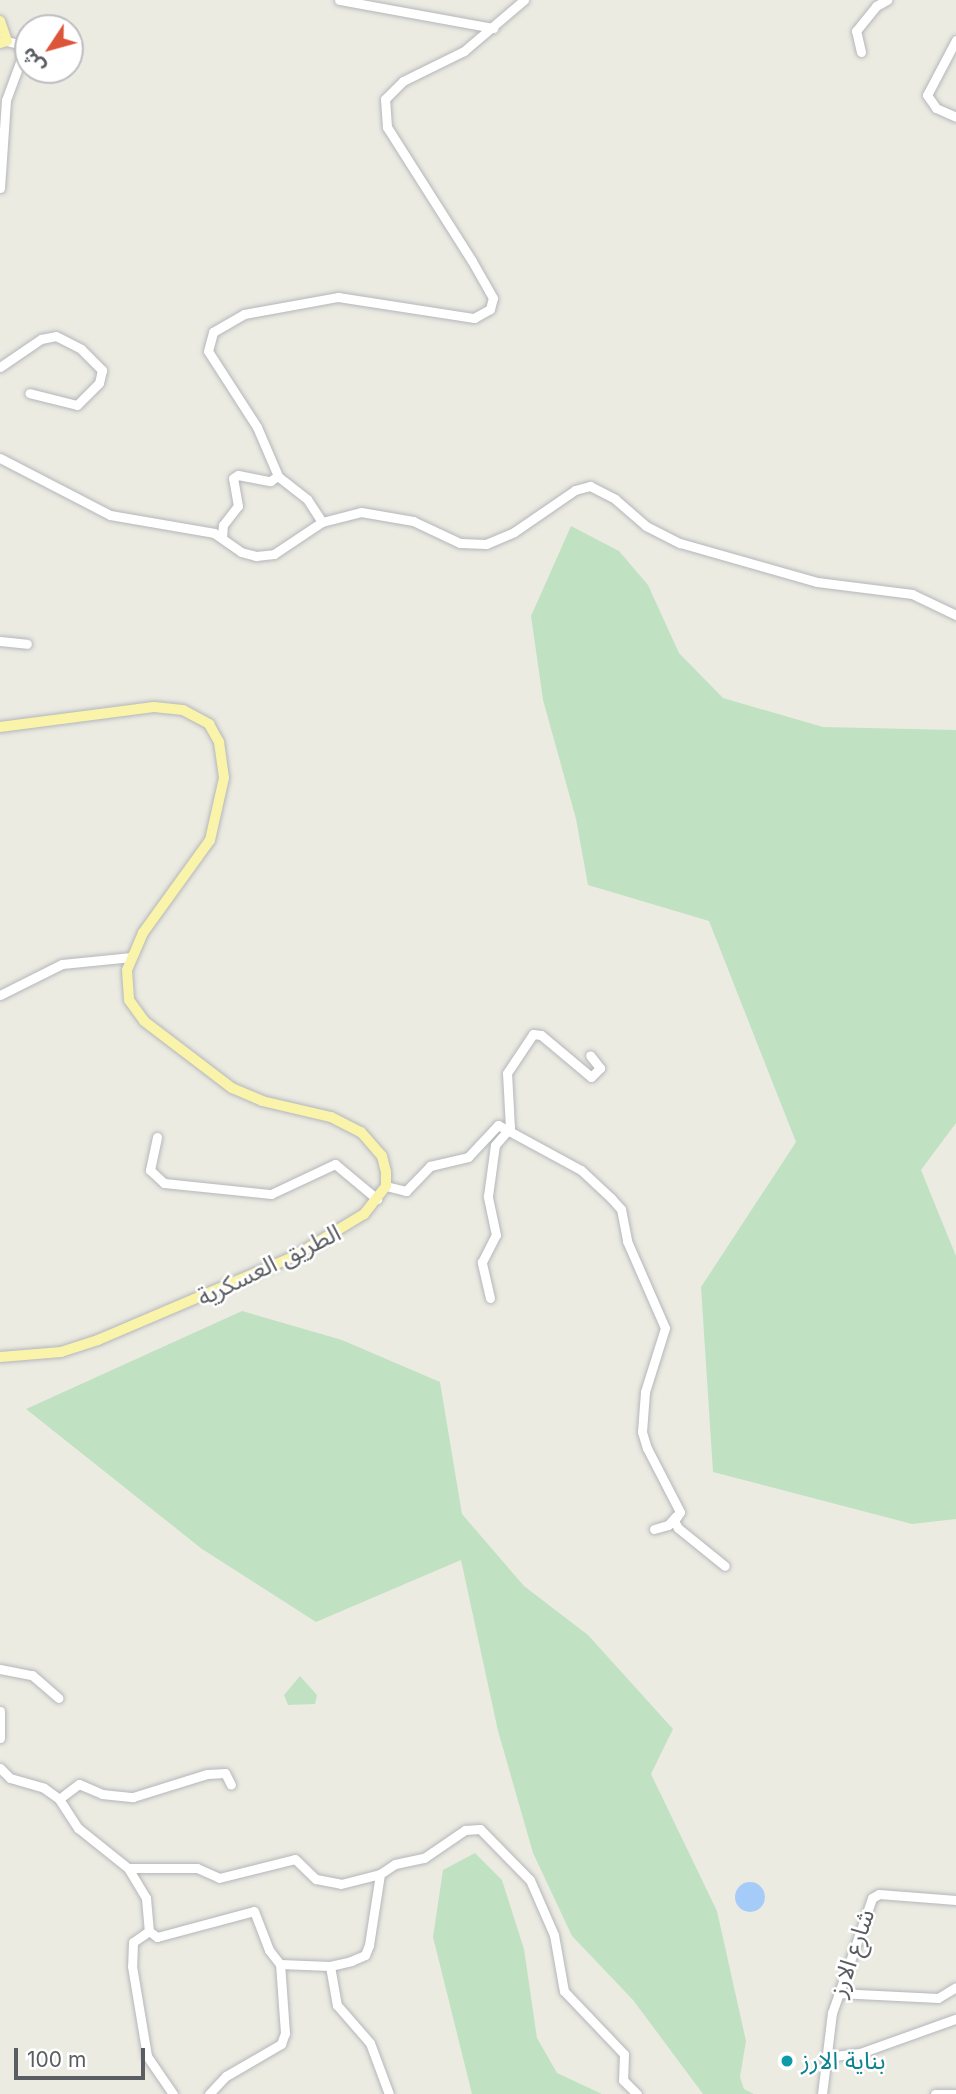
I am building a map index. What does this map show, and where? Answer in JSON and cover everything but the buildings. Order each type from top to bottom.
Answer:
[{"type":"main road","points":[[0,21],[4,42]]},
{"type":"main road","points":[[0,727],[154,707],[191,713],[213,730],[224,778],[210,839],[151,922],[132,957],[126,989],[144,1021],[232,1088],[262,1101],[331,1117],[361,1132],[385,1163],[386,1186]]},
{"type":"main road","name":"الطريق العسكرية","points":[[0,1357],[61,1352],[234,1286],[337,1234],[377,1199],[386,1186]]},
{"type":"street","points":[[339,0],[493,29]]},
{"type":"street","points":[[322,522],[307,499],[278,476],[257,427],[208,351],[214,332],[244,314],[338,297],[474,318],[490,309],[492,298],[387,127],[385,99],[403,81],[442,64],[493,29],[524,0]]},
{"type":"street","points":[[861,52],[856,32],[876,6],[887,0]]},
{"type":"street","points":[[956,40],[927,96],[936,107],[956,117]]},
{"type":"street","points":[[0,188],[6,100],[23,54],[18,44],[4,42]]},
{"type":"street","points":[[0,367],[41,339],[56,336],[81,349],[102,370],[99,383],[78,405],[29,393]]},
{"type":"street","points":[[0,458],[110,515],[222,538],[241,552],[265,556],[322,522],[371,513],[413,522],[460,543],[486,544],[514,532],[575,490],[590,486],[615,499],[646,526],[680,543],[817,582],[912,594],[956,615]]},
{"type":"street","points":[[222,538],[223,525],[238,506],[233,478],[238,475],[270,481],[278,476]]},
{"type":"street","points":[[0,641],[27,644]]},
{"type":"street","points":[[0,995],[62,964],[132,957]]},
{"type":"street","points":[[490,1298],[481,1274],[482,1262],[496,1235],[488,1196],[495,1145],[510,1128],[507,1073],[534,1034],[541,1035],[591,1077],[600,1068],[590,1055]]},
{"type":"street","points":[[386,1186],[406,1191],[430,1166],[472,1154],[495,1126],[510,1128],[587,1174],[621,1209],[627,1241],[665,1328],[645,1392],[642,1433],[680,1513]]},
{"type":"street","points":[[157,1137],[150,1170],[164,1184],[271,1194],[335,1164],[377,1199]]},
{"type":"street","points":[[654,1529],[668,1525],[680,1513]]},
{"type":"street","points":[[680,1513],[674,1521],[683,1535],[725,1566]]},
{"type":"street","points":[[0,1669],[33,1675],[58,1698]]},
{"type":"street","points":[[0,1711],[0,1738]]},
{"type":"street","points":[[0,1768],[10,1778],[44,1787],[58,1799],[78,1828],[128,1868],[150,1907],[149,1931]]},
{"type":"street","points":[[58,1799],[76,1784],[102,1794],[133,1797],[214,1773],[225,1773],[231,1785]]},
{"type":"street","points":[[128,1868],[197,1868],[219,1878],[295,1859],[316,1879],[341,1884],[380,1874],[395,1864],[424,1858],[465,1830],[487,1833],[539,1896],[554,1934],[563,1989],[624,2054],[623,2080],[637,2094]]},
{"type":"street","points":[[280,1964],[330,1966],[366,1952],[380,1874]]},
{"type":"street","name":"شارع الارز","points":[[822,2094],[825,2057],[838,1993],[875,1895],[956,1900]]},
{"type":"street","points":[[149,1931],[157,1937],[254,1911],[269,1950],[280,1964],[285,2033],[281,2044],[226,2076],[208,2094]]},
{"type":"street","points":[[149,1931],[134,1942],[132,1966],[147,2056],[173,2094]]},
{"type":"street","points":[[330,1966],[337,2005],[370,2043],[389,2094]]},
{"type":"street","points":[[838,1993],[938,1998],[956,1987]]},
{"type":"street","points":[[825,2057],[860,2053],[955,2019]]},
{"type":"street","points":[[935,2094],[956,2094]]},
{"type":"green space","points":[[571,526],[619,551],[648,585],[679,653],[723,698],[823,727],[956,730],[956,1123],[921,1170],[956,1256],[956,1519],[912,1524],[713,1472],[701,1287],[796,1142],[709,921],[588,885],[576,819],[543,700],[531,616]]},
{"type":"green space","points":[[242,1311],[342,1340],[440,1382],[462,1514],[524,1586],[588,1635],[673,1729],[651,1774],[717,1911],[746,2041],[740,2077],[744,2089],[754,2094],[703,2094],[633,2000],[572,1936],[533,1853],[498,1731],[461,1560],[316,1622],[202,1549],[26,1409]]},
{"type":"green space","points":[[300,1676],[317,1695],[315,1704],[288,1705],[284,1695]]},
{"type":"green space","points":[[475,1853],[502,1880],[524,1949],[537,2038],[557,2073],[602,2094],[472,2094],[433,1937],[443,1870]]},
{"type":"water","points":[[750,1882],[761,1886],[765,1897],[761,1908],[750,1912],[739,1908],[735,1897],[739,1886]]},
{"type":"place","name":"بناية الارز","points":[[787,2061]]}]
